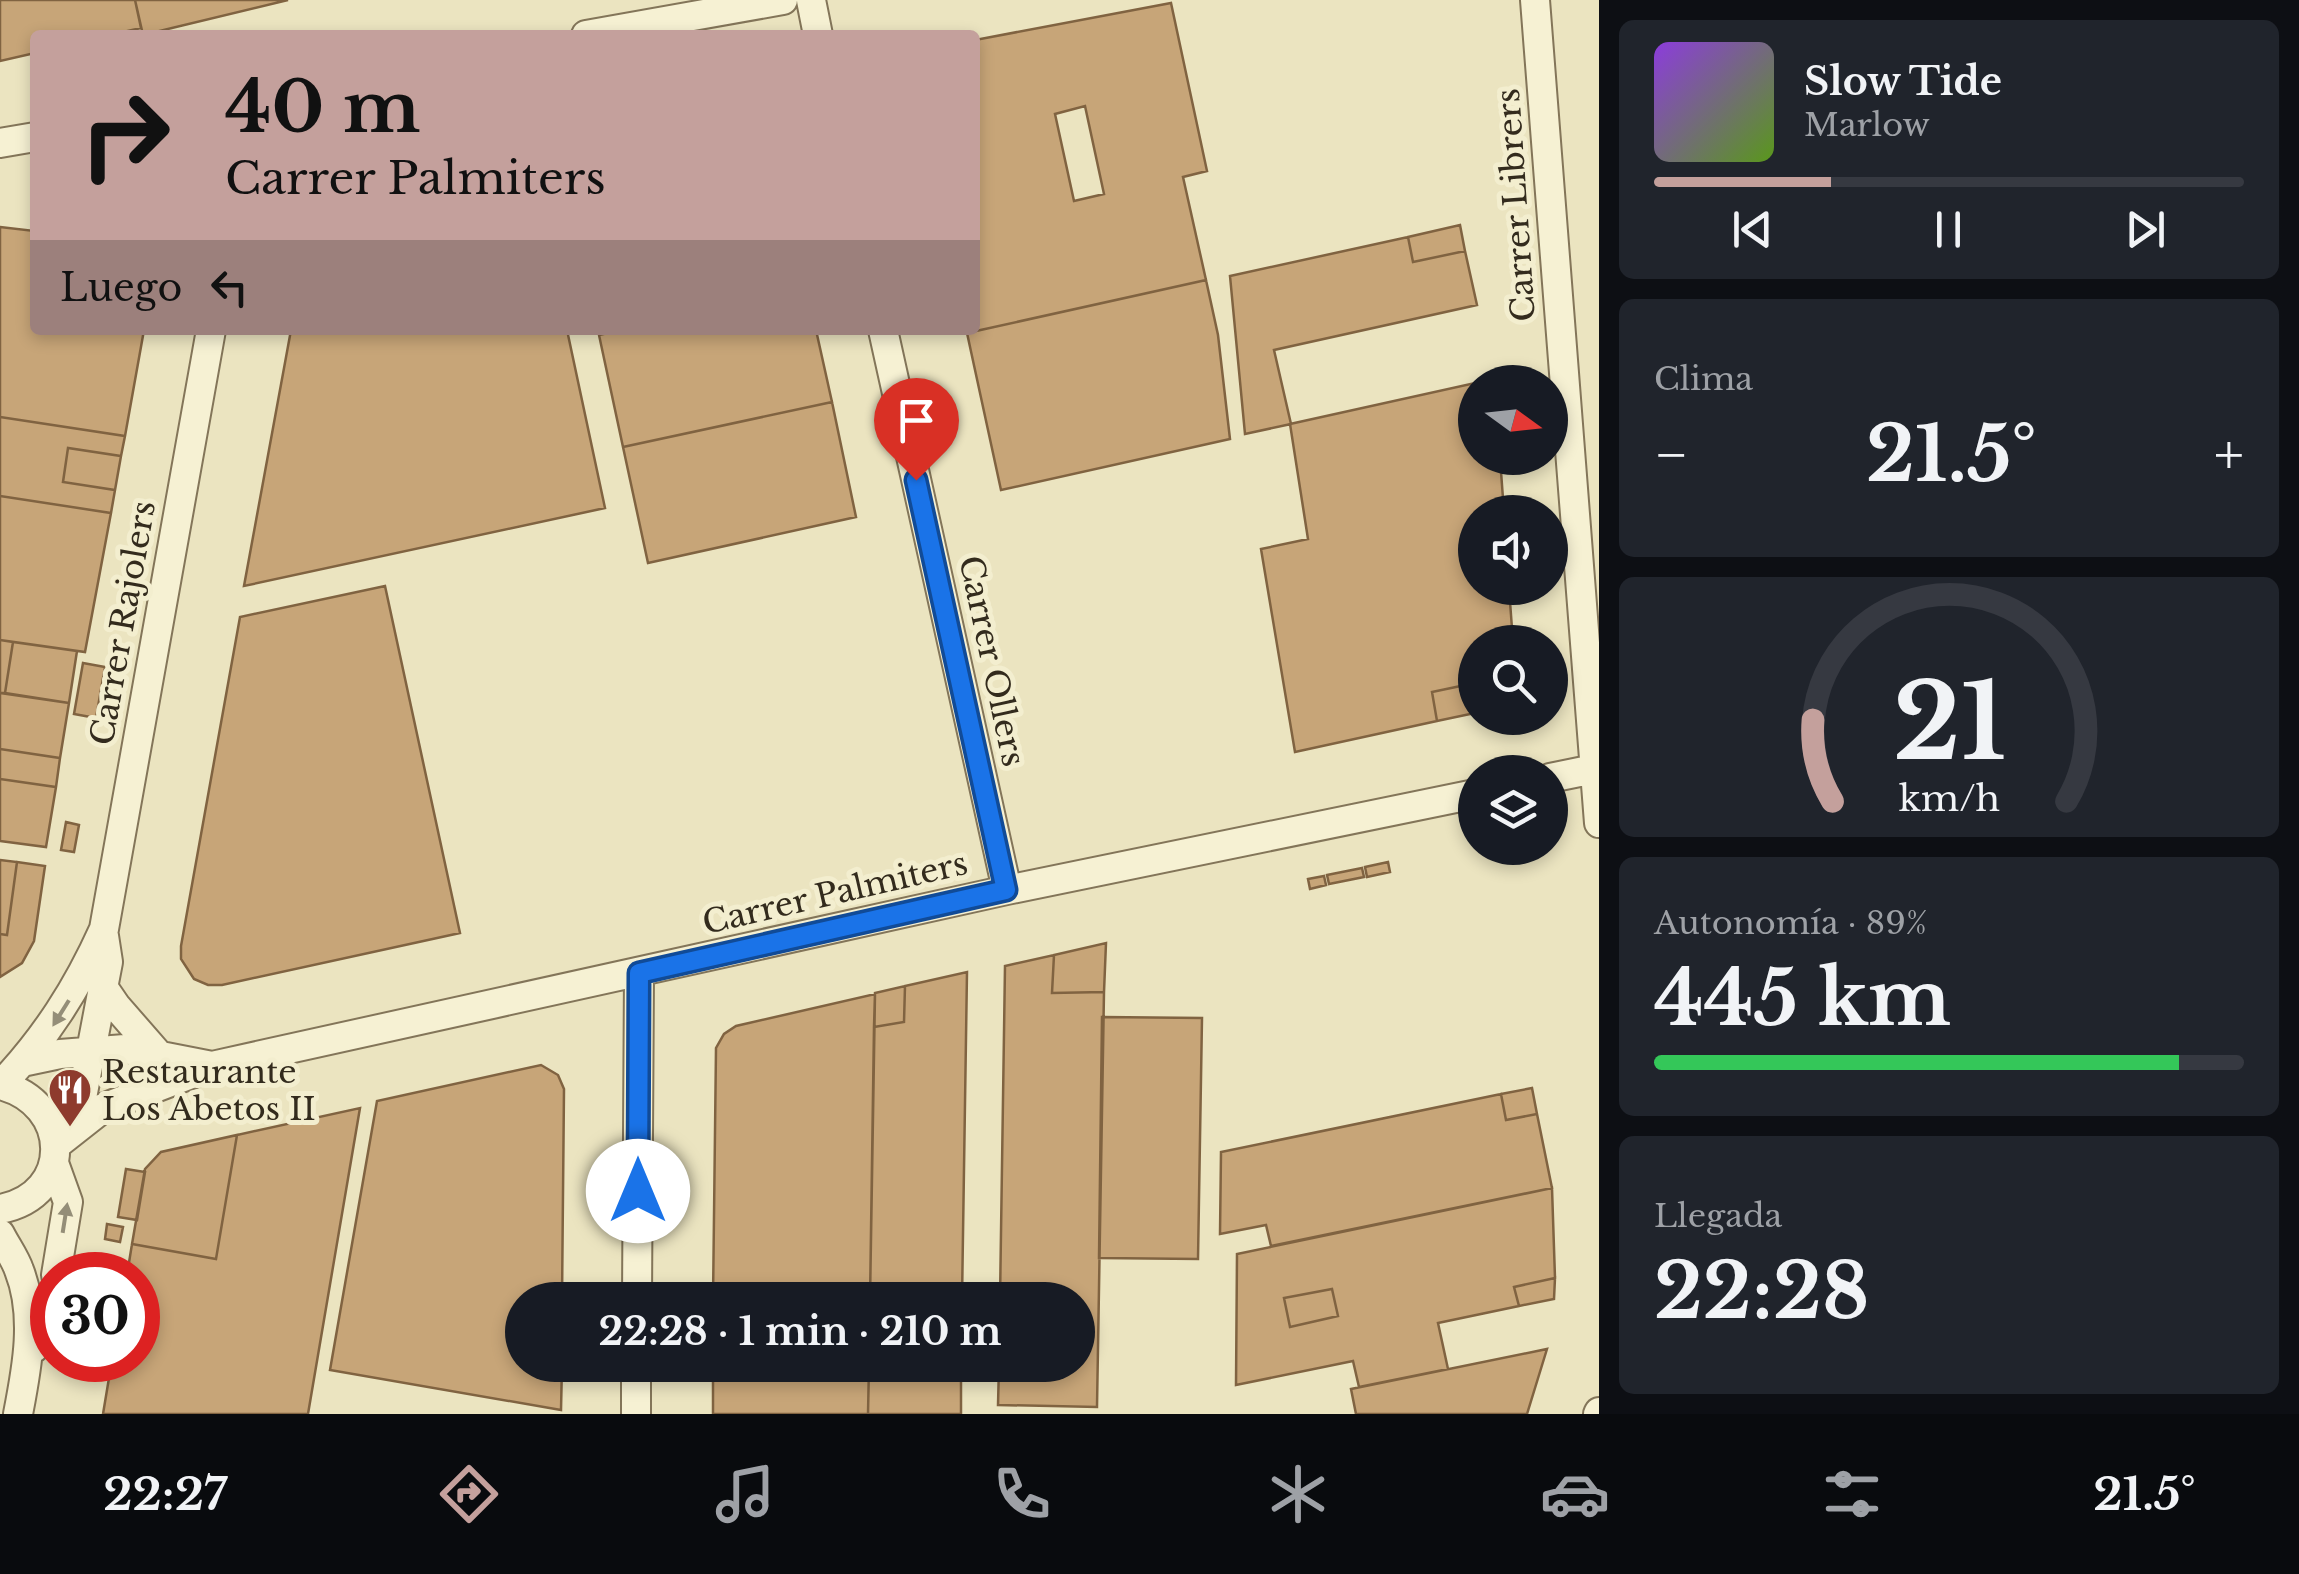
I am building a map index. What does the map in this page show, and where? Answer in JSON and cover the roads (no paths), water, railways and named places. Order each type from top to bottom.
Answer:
[{"type":"street","points":[[614,30],[782,0]]},
{"type":"street","points":[[811,0],[817,30]]},
{"type":"street","name":"Carrer Librers","points":[[1535,0],[1599,823]]},
{"type":"street","points":[[0,143],[30,138]]},
{"type":"street","name":"Carrer Rajolers","points":[[0,1085],[50,1029],[82,978],[104,929],[210,335]]},
{"type":"street","name":"Carrer Ollers","points":[[884,335],[1006,890]]},
{"type":"street","points":[[1568,774],[1594,769]]},
{"type":"street","name":"Carrer Palmiters","points":[[55,1147],[103,1108],[212,1066],[1006,890],[1458,797]]},
{"type":"street","name":"Carrer Rajolers","points":[[55,1147],[81,1103],[108,962],[104,929]]},
{"type":"street","points":[[637,1282],[639,973]]},
{"type":"street","points":[[103,986],[157,1053]]},
{"type":"street","name":"Carrer Palmiters","points":[[22,1062],[125,1049],[212,1066]]},
{"type":"street","points":[[0,1085],[35,1100],[47,1115],[68,1202],[60,1252]]},
{"type":"street","points":[[0,1209],[21,1203],[36,1193],[55,1147]]},
{"type":"street","points":[[0,1234],[20,1270],[27,1304],[28,1363]]},
{"type":"street","points":[[18,1414],[30,1357]]},
{"type":"street","points":[[636,1382],[636,1414]]},
{"type":"place","name":"Restaurante Los Abetos II","points":[[70,1128]]}]
